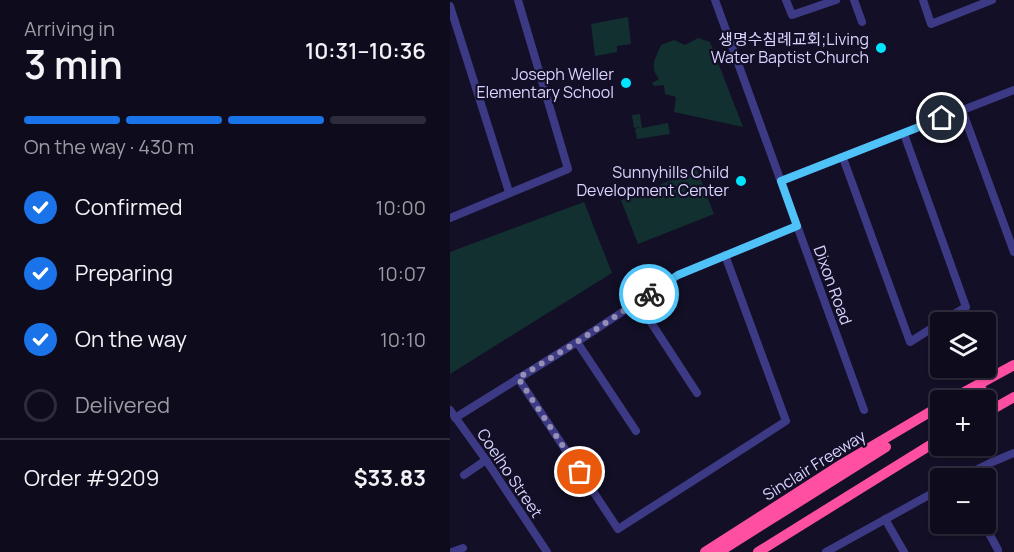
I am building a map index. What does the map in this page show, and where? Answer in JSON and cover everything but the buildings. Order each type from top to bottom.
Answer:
[{"type":"highway","points":[[968,390],[1014,364]]},
{"type":"highway","points":[[982,390],[1014,372]]},
{"type":"highway","points":[[996,407],[1014,397]]},
{"type":"highway","name":"Sinclair Freeway","points":[[705,552],[842,464],[930,412]]},
{"type":"highway","points":[[719,552],[930,420]]},
{"type":"highway","points":[[758,552],[930,445]]},
{"type":"street","points":[[450,218],[568,169],[519,0]]},
{"type":"street","name":"Dixon Road","points":[[714,0],[864,410]]},
{"type":"street","points":[[786,0],[792,15],[836,0]]},
{"type":"street","points":[[854,0],[862,22]]},
{"type":"street","points":[[922,0],[931,24],[992,0]]},
{"type":"street","points":[[450,6],[510,192]]},
{"type":"street","points":[[781,181],[1014,90]]},
{"type":"street","points":[[962,110],[1014,252]]},
{"type":"street","points":[[904,134],[966,307],[958,312]]},
{"type":"street","points":[[843,158],[910,342],[930,330]]},
{"type":"street","points":[[455,418],[577,342],[678,275],[797,226]]},
{"type":"street","points":[[518,378],[618,529],[786,421],[725,255]]},
{"type":"street","points":[[638,301],[697,393]]},
{"type":"street","points":[[577,342],[636,431]]},
{"type":"street","name":"Coelho Street","points":[[450,410],[547,552]]},
{"type":"street","points":[[979,468],[1014,453]]},
{"type":"street","points":[[464,475],[486,460]]},
{"type":"street","points":[[826,552],[930,494]]},
{"type":"street","points":[[885,519],[904,552]]},
{"type":"street","points":[[990,534],[998,549]]},
{"type":"street","points":[[452,552],[463,548]]},
{"type":"green space","points":[[628,17],[631,44],[617,46],[617,52],[595,56],[591,24]]},
{"type":"green space","points":[[698,38],[710,42],[743,127],[674,112],[676,97],[665,94],[664,85],[654,86],[652,83],[659,79],[654,66],[661,45],[674,40],[685,45]]},
{"type":"green space","points":[[640,114],[642,128],[668,123],[670,134],[637,139],[635,129],[641,127],[634,128],[632,115]]},
{"type":"green space","points":[[697,170],[714,214],[638,244],[621,200]]},
{"type":"green space","points":[[584,202],[612,273],[450,374],[450,252]]},
{"type":"way so far","points":[[580,472],[518,378],[649,294]]},
{"type":"place","name":"생명수침례교회;Living Water Baptist Church","points":[[881,48]]},
{"type":"place","name":"Joseph Weller Elementary School","points":[[626,83]]},
{"type":"place","name":"Sunnyhills Child Development Center","points":[[741,181]]},
{"type":"route","points":[[649,294],[678,275],[797,226],[781,181],[942,118]]}]
